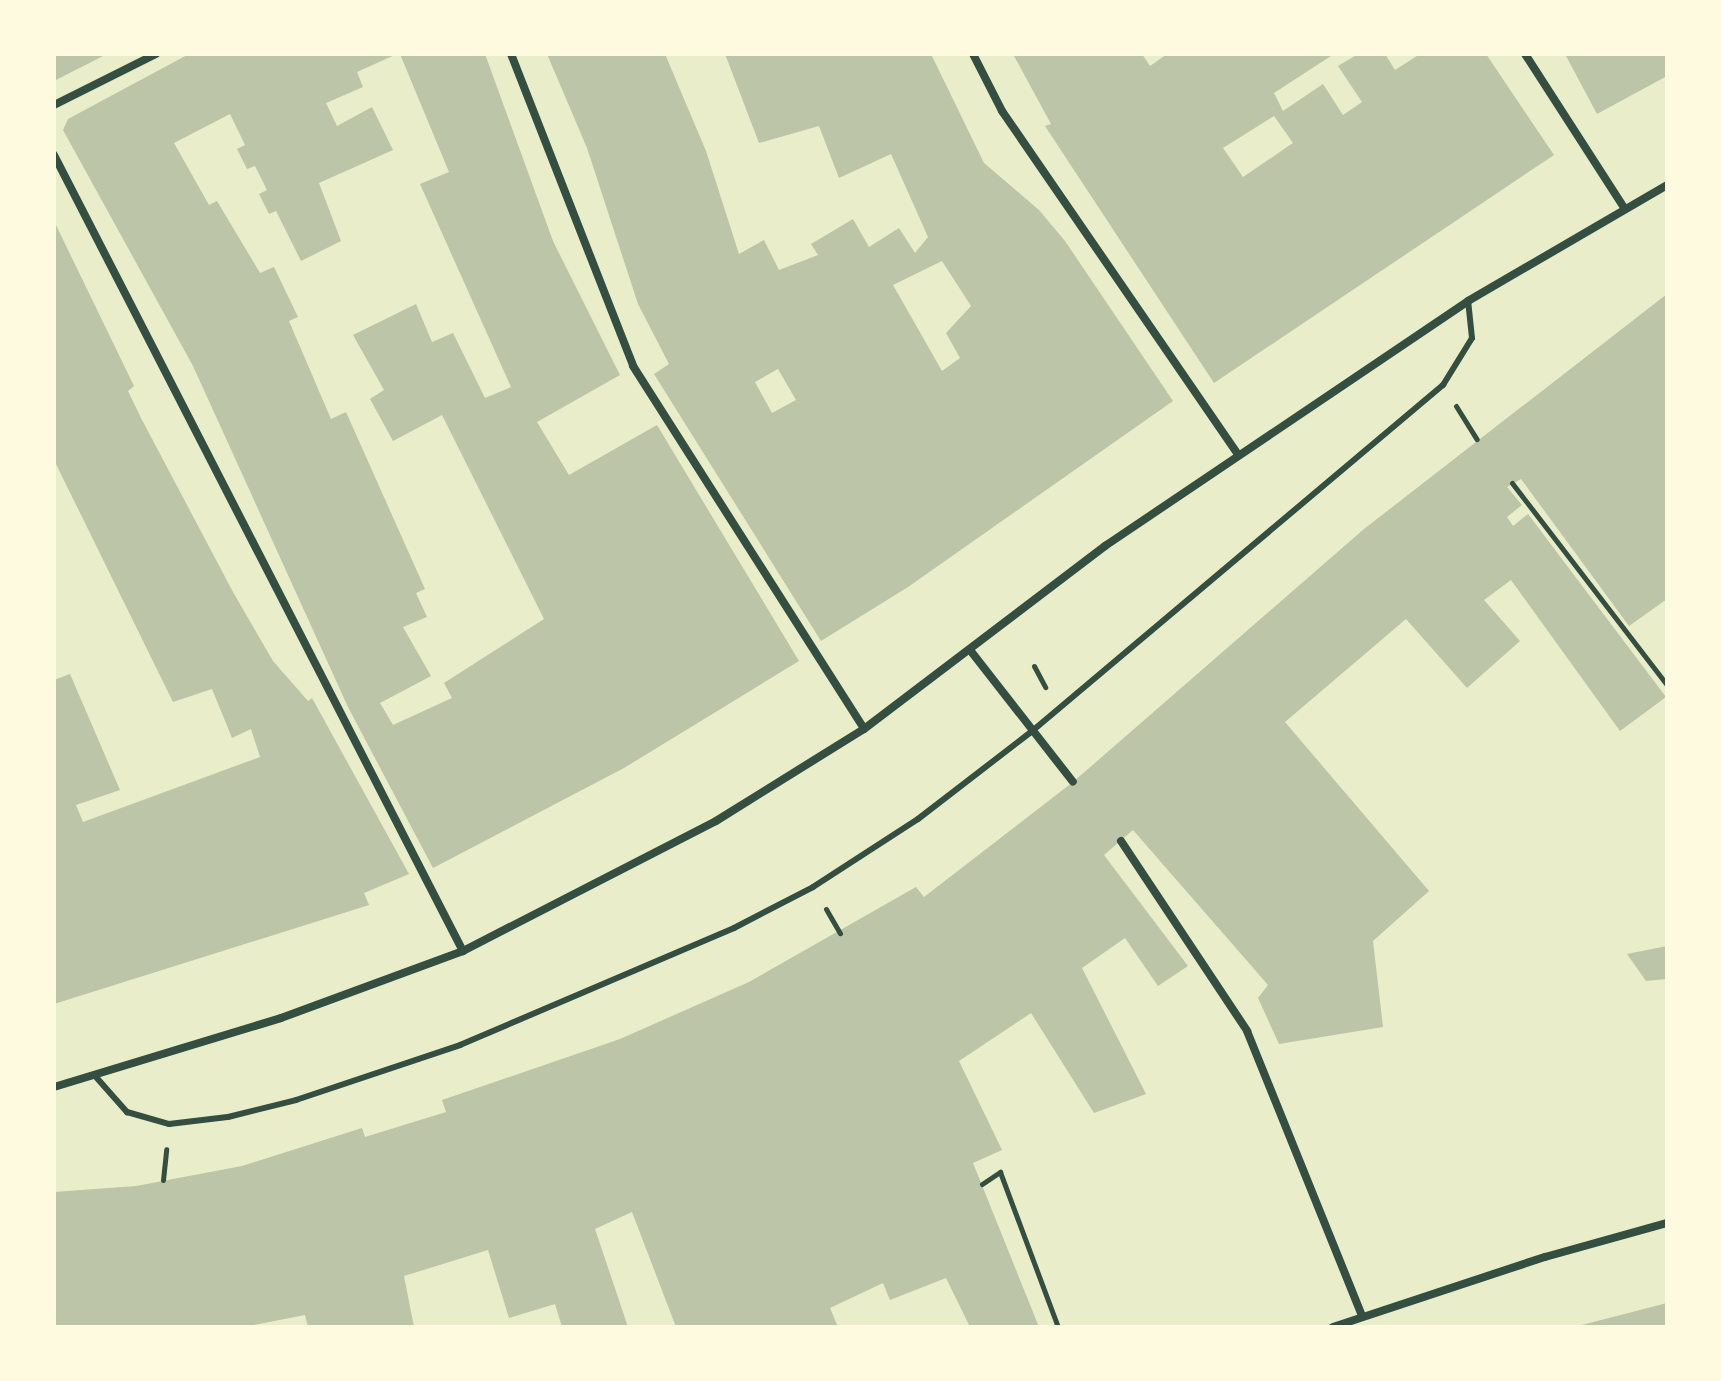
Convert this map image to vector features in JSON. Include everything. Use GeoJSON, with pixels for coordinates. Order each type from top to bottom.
{"type":"FeatureCollection","features":[{"type":"Feature","properties":{"kind":"street"},"geometry":{"type":"LineString","coordinates":[[54,105],[156,54]]}},
{"type":"Feature","properties":{"kind":"street"},"geometry":{"type":"LineString","coordinates":[[511,54],[633,366],[864,729]]}},
{"type":"Feature","properties":{"kind":"street"},"geometry":{"type":"LineString","coordinates":[[973,54],[1002,111],[1238,455]]}},
{"type":"Feature","properties":{"kind":"street"},"geometry":{"type":"LineString","coordinates":[[1525,54],[1625,209]]}},
{"type":"Feature","properties":{"kind":"street"},"geometry":{"type":"LineString","coordinates":[[54,155],[463,951]]}},
{"type":"Feature","properties":{"kind":"street"},"geometry":{"type":"LineString","coordinates":[[54,1087],[96,1077],[281,1018],[463,951],[716,821],[864,729],[1105,546],[1468,301],[1667,185]]}},
{"type":"Feature","properties":{"kind":"street"},"geometry":{"type":"LineString","coordinates":[[970,650],[1073,782]]}},
{"type":"Feature","properties":{"kind":"street"},"geometry":{"type":"LineString","coordinates":[[1121,841],[1247,1031],[1362,1316]]}},
{"type":"Feature","properties":{"kind":"street"},"geometry":{"type":"LineString","coordinates":[[1333,1327],[1667,1223]]}},
{"type":"Feature","properties":{"kind":"lane"},"geometry":{"type":"LineString","coordinates":[[96,1077],[127,1112],[169,1124],[228,1117],[296,1100],[460,1045],[651,965],[813,887],[918,819],[1031,732],[1443,385],[1472,338],[1468,301]]}},
{"type":"Feature","properties":{"kind":"path"},"geometry":{"type":"LineString","coordinates":[[1443,385],[1477,439]]}},
{"type":"Feature","properties":{"kind":"path"},"geometry":{"type":"LineString","coordinates":[[1512,483],[1667,685]]}},
{"type":"Feature","properties":{"kind":"path"},"geometry":{"type":"LineString","coordinates":[[982,1184],[1000,1172],[1058,1327]]}},
{"type":"Feature","properties":{"kind":"building"},"geometry":{"type":"Polygon","coordinates":[[[54,54],[107,54],[54,81],[54,54]]]}},
{"type":"Feature","properties":{"kind":"building"},"geometry":{"type":"Polygon","coordinates":[[[189,54],[397,54],[357,72],[363,87],[326,103],[337,126],[372,107],[393,150],[319,183],[341,241],[301,261],[276,211],[269,214],[259,194],[267,190],[255,166],[247,169],[237,149],[245,145],[230,114],[174,143],[209,205],[217,201],[260,273],[274,267],[298,317],[289,321],[331,419],[346,412],[425,589],[416,593],[427,617],[403,627],[431,676],[380,703],[393,725],[452,698],[444,683],[544,619],[442,415],[393,441],[370,399],[384,390],[353,335],[416,304],[432,342],[453,333],[485,398],[511,387],[420,184],[449,172],[400,54],[485,54],[553,241],[620,375],[537,422],[569,475],[657,425],[799,661],[624,768],[433,868],[348,707],[193,366],[63,130],[68,119],[189,54]]]}},
{"type":"Feature","properties":{"kind":"building"},"geometry":{"type":"Polygon","coordinates":[[[547,54],[665,54],[706,151],[739,254],[764,240],[779,270],[818,255],[811,244],[853,219],[869,247],[899,228],[915,253],[928,237],[891,154],[839,178],[819,126],[759,143],[725,54],[931,54],[984,163],[1039,210],[1065,241],[1173,401],[908,587],[821,641],[654,374],[669,364],[638,304],[587,148],[547,54]],[[942,261],[893,285],[942,371],[960,358],[946,333],[971,306],[942,261]],[[778,369],[755,382],[772,413],[796,400],[778,369]]]}},
{"type":"Feature","properties":{"kind":"building"},"geometry":{"type":"Polygon","coordinates":[[[1013,54],[1142,54],[1150,66],[1167,54],[1334,54],[1274,93],[1283,111],[1323,84],[1343,115],[1362,102],[1338,66],[1358,54],[1385,54],[1395,70],[1420,54],[1486,54],[1554,155],[1214,383],[1045,126],[1051,124],[1013,54]],[[1274,116],[1223,148],[1243,177],[1293,143],[1274,116]]]}},
{"type":"Feature","properties":{"kind":"building"},"geometry":{"type":"Polygon","coordinates":[[[1565,54],[1667,54],[1667,76],[1597,114],[1565,54]]]}},
{"type":"Feature","properties":{"kind":"building"},"geometry":{"type":"Polygon","coordinates":[[[54,221],[134,386],[128,391],[141,418],[233,592],[273,661],[308,701],[312,698],[409,874],[364,893],[369,905],[54,1004],[54,680],[70,674],[120,790],[76,805],[83,822],[260,757],[251,729],[232,738],[212,689],[173,702],[54,460],[54,221]]]}},
{"type":"Feature","properties":{"kind":"building"},"geometry":{"type":"Polygon","coordinates":[[[1667,294],[1667,599],[1629,626],[1521,479],[1507,487],[1522,505],[1507,517],[1513,526],[1528,514],[1666,697],[1620,731],[1511,580],[1484,600],[1520,641],[1467,688],[1406,619],[1285,722],[1429,891],[1373,941],[1383,1027],[1279,1044],[1258,998],[1268,985],[1133,830],[1104,855],[1188,966],[1158,986],[1125,938],[1082,968],[1146,1094],[1094,1113],[1031,1013],[959,1061],[1002,1150],[973,1163],[1039,1327],[970,1327],[946,1278],[890,1300],[883,1283],[830,1308],[838,1327],[676,1327],[632,1212],[595,1229],[628,1327],[562,1327],[555,1304],[509,1318],[488,1250],[404,1276],[414,1327],[308,1327],[305,1315],[244,1327],[54,1327],[54,1192],[136,1186],[242,1166],[362,1128],[365,1137],[446,1112],[442,1100],[620,1039],[749,982],[916,887],[924,897],[1073,782],[1364,529],[1667,294]]]}},
{"type":"Feature","properties":{"kind":"building"},"geometry":{"type":"Polygon","coordinates":[[[1667,946],[1667,979],[1646,981],[1627,954],[1667,946]]]}},
{"type":"Feature","properties":{"kind":"building"},"geometry":{"type":"Polygon","coordinates":[[[1667,1303],[1667,1327],[1578,1327],[1578,1326],[1667,1303]]]}}]}
